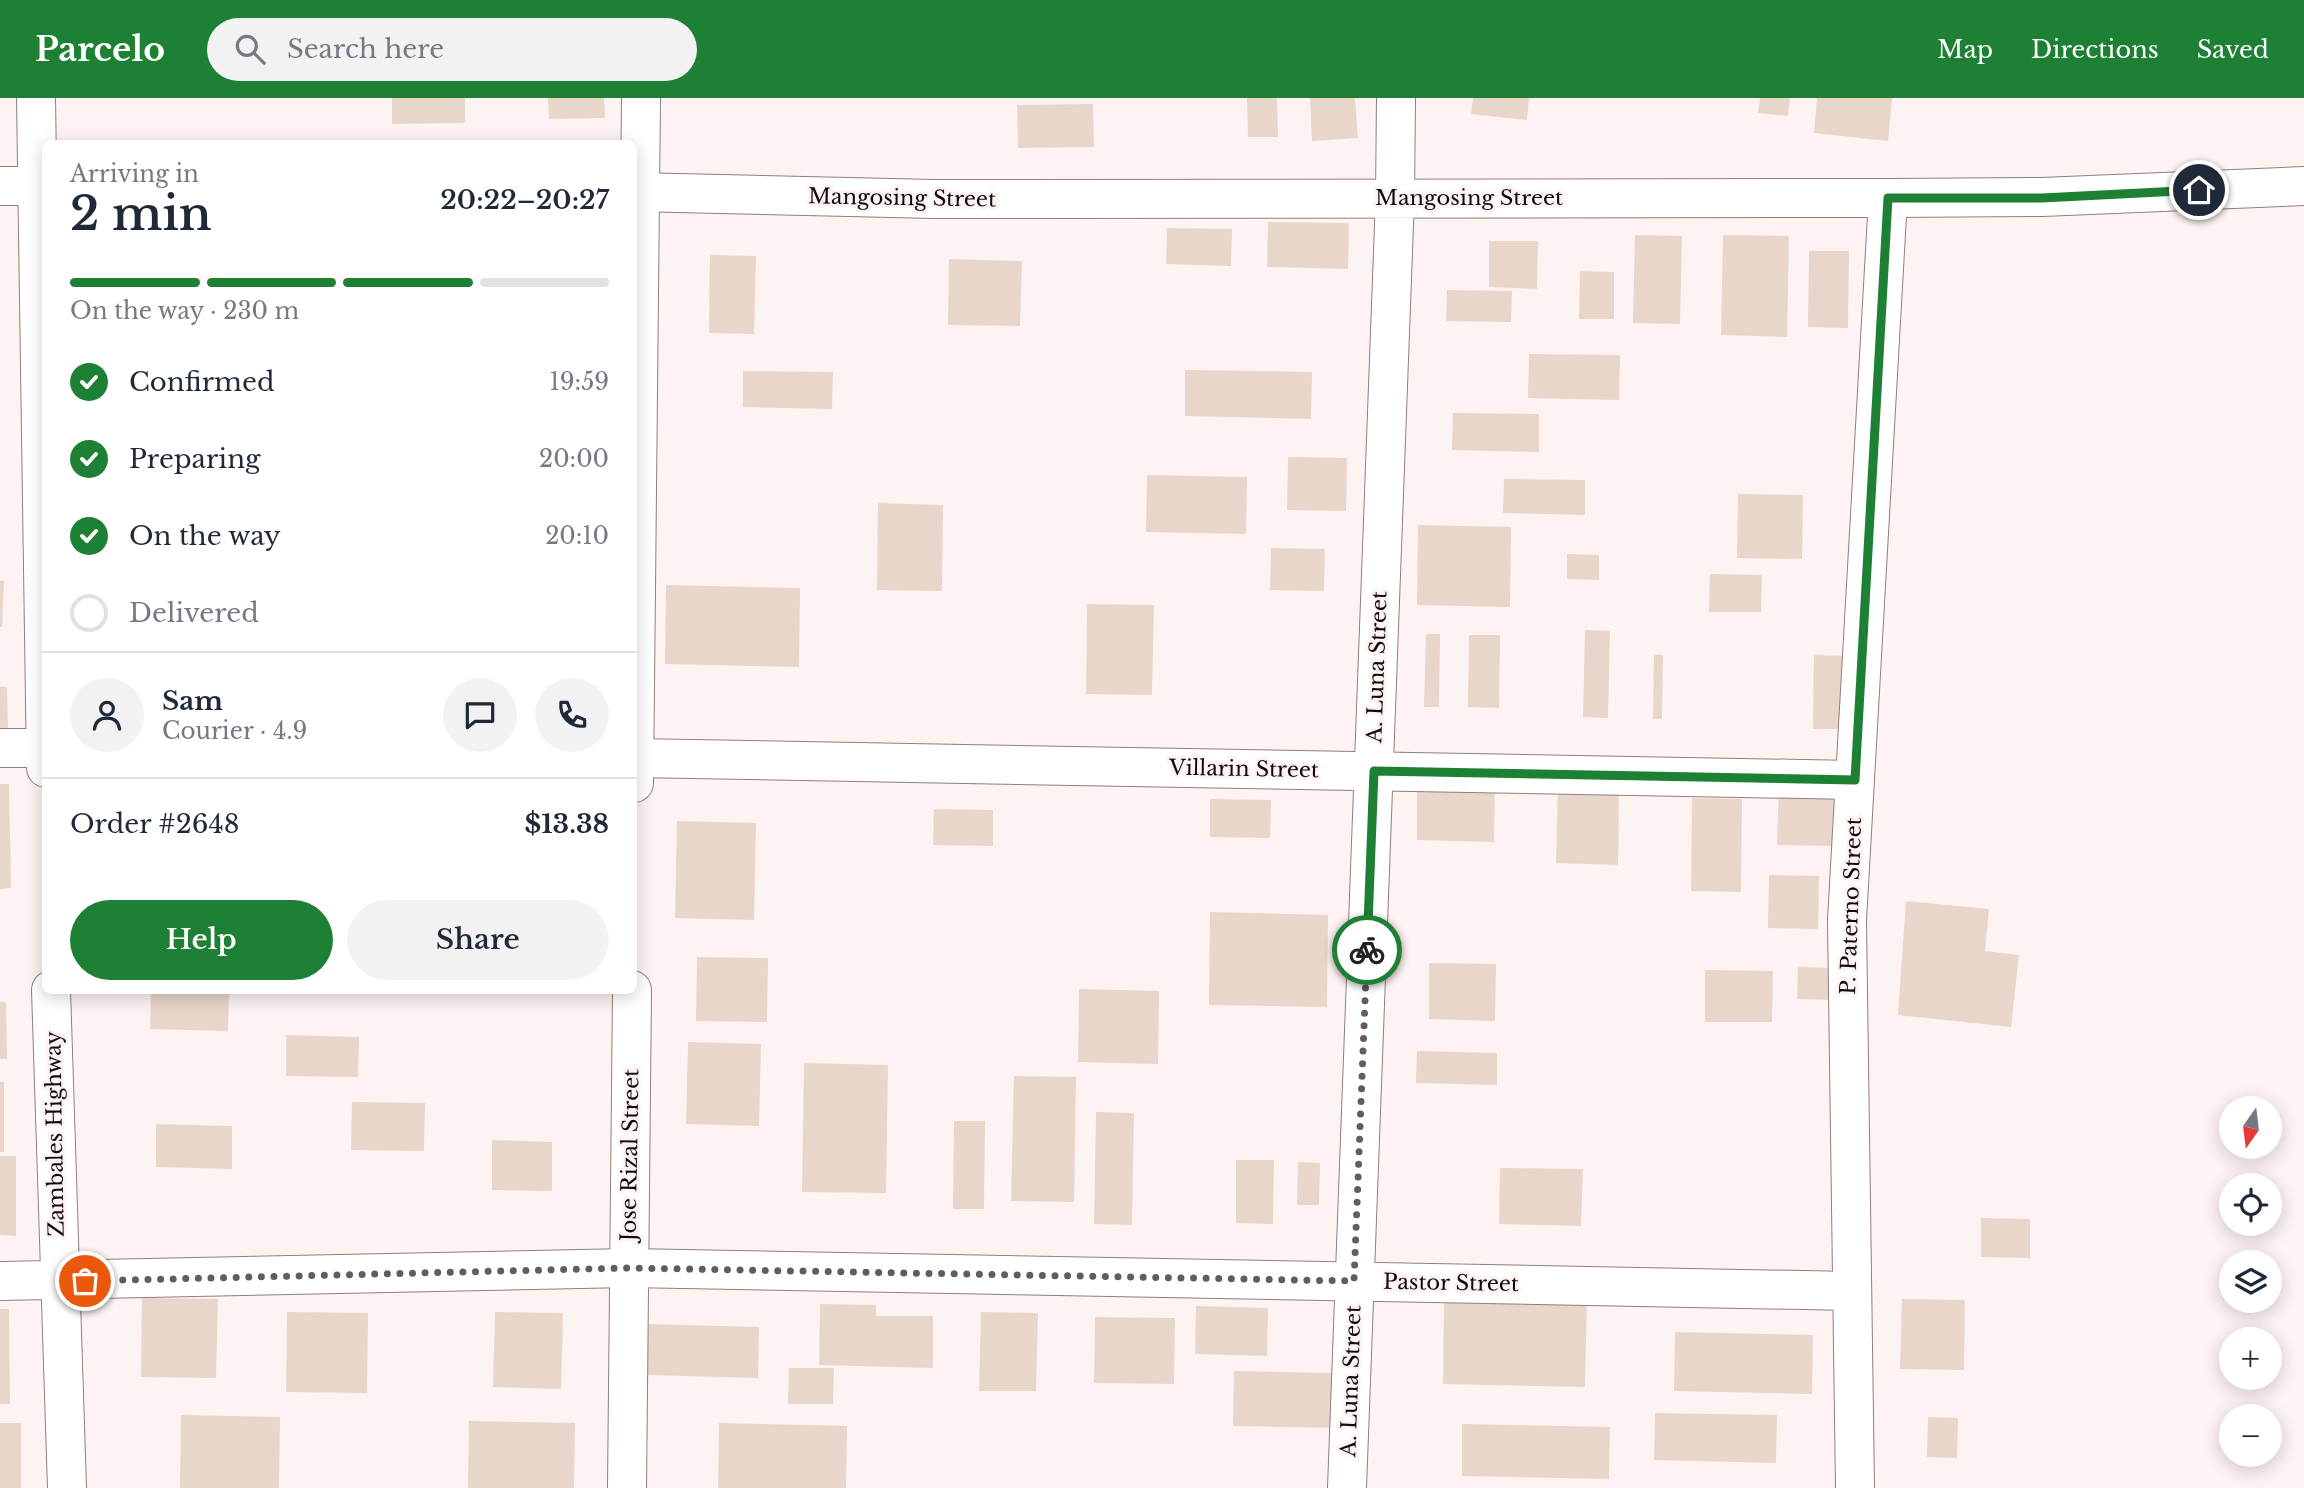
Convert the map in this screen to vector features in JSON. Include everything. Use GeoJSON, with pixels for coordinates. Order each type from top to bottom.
{"type":"FeatureCollection","features":[{"type":"Feature","properties":{"kind":"street"},"geometry":{"type":"LineString","coordinates":[[36,98],[27,186],[42,654]]}},
{"type":"Feature","properties":{"kind":"street"},"geometry":{"type":"LineString","coordinates":[[637,192],[641,98]]}},
{"type":"Feature","properties":{"kind":"street","name":"A. Luna Street"},"geometry":{"type":"LineString","coordinates":[[1346,1488],[1395,198],[1396,98]]}},
{"type":"Feature","properties":{"kind":"street","name":"Mangosing Street"},"geometry":{"type":"LineString","coordinates":[[637,192],[935,199],[2042,198],[2304,186]]}},
{"type":"Feature","properties":{"kind":"street","name":"P. Paterno Street"},"geometry":{"type":"LineString","coordinates":[[1854,1488],[1847,920],[1888,198]]}},
{"type":"Feature","properties":{"kind":"street"},"geometry":{"type":"LineString","coordinates":[[0,748],[42,748]]}},
{"type":"Feature","properties":{"kind":"street","name":"Villarin Street"},"geometry":{"type":"LineString","coordinates":[[637,758],[1855,780]]}},
{"type":"Feature","properties":{"kind":"street","name":"Zambales Highway"},"geometry":{"type":"LineString","coordinates":[[51,994],[58,1282],[67,1488]]}},
{"type":"Feature","properties":{"kind":"street","name":"Jose Rizal Street"},"geometry":{"type":"LineString","coordinates":[[627,1488],[632,994]]}},
{"type":"Feature","properties":{"kind":"street","name":"Pastor Street"},"geometry":{"type":"LineString","coordinates":[[0,1281],[58,1282],[629,1268],[1852,1291]]}},
{"type":"Feature","properties":{"kind":"building"},"geometry":{"type":"Polygon","coordinates":[[[392,98],[465,98],[465,123],[392,124],[392,98]]]}},
{"type":"Feature","properties":{"kind":"building"},"geometry":{"type":"Polygon","coordinates":[[[548,98],[604,98],[605,118],[549,119],[548,98]]]}},
{"type":"Feature","properties":{"kind":"building"},"geometry":{"type":"Polygon","coordinates":[[[1247,98],[1277,98],[1278,137],[1248,137],[1247,98]]]}},
{"type":"Feature","properties":{"kind":"building"},"geometry":{"type":"Polygon","coordinates":[[[1310,98],[1355,98],[1358,138],[1312,141],[1310,98]]]}},
{"type":"Feature","properties":{"kind":"building"},"geometry":{"type":"Polygon","coordinates":[[[1473,98],[1529,98],[1527,120],[1471,114],[1473,98]]]}},
{"type":"Feature","properties":{"kind":"building"},"geometry":{"type":"Polygon","coordinates":[[[1760,98],[1790,98],[1788,116],[1758,113],[1760,98]]]}},
{"type":"Feature","properties":{"kind":"building"},"geometry":{"type":"Polygon","coordinates":[[[1817,98],[1892,98],[1888,141],[1814,133],[1817,98]]]}},
{"type":"Feature","properties":{"kind":"building"},"geometry":{"type":"Polygon","coordinates":[[[1093,104],[1094,147],[1018,148],[1017,105],[1093,104]]]}},
{"type":"Feature","properties":{"kind":"building"},"geometry":{"type":"Polygon","coordinates":[[[1268,222],[1349,223],[1348,269],[1267,267],[1268,222]]]}},
{"type":"Feature","properties":{"kind":"building"},"geometry":{"type":"Polygon","coordinates":[[[1167,228],[1232,229],[1231,266],[1166,264],[1167,228]]]}},
{"type":"Feature","properties":{"kind":"building"},"geometry":{"type":"Polygon","coordinates":[[[1635,235],[1682,236],[1680,324],[1633,323],[1635,235]]]}},
{"type":"Feature","properties":{"kind":"building"},"geometry":{"type":"Polygon","coordinates":[[[1723,235],[1789,236],[1787,337],[1721,335],[1723,235]]]}},
{"type":"Feature","properties":{"kind":"building"},"geometry":{"type":"Polygon","coordinates":[[[1489,241],[1538,241],[1537,289],[1489,287],[1489,241]]]}},
{"type":"Feature","properties":{"kind":"building"},"geometry":{"type":"Polygon","coordinates":[[[1809,251],[1849,251],[1848,328],[1808,327],[1809,251]]]}},
{"type":"Feature","properties":{"kind":"building"},"geometry":{"type":"Polygon","coordinates":[[[710,255],[756,256],[754,334],[709,333],[710,255]]]}},
{"type":"Feature","properties":{"kind":"building"},"geometry":{"type":"Polygon","coordinates":[[[949,259],[1022,261],[1020,326],[948,325],[949,259]]]}},
{"type":"Feature","properties":{"kind":"building"},"geometry":{"type":"Polygon","coordinates":[[[1580,271],[1614,272],[1614,319],[1579,319],[1580,271]]]}},
{"type":"Feature","properties":{"kind":"building"},"geometry":{"type":"Polygon","coordinates":[[[1447,290],[1512,291],[1511,322],[1446,321],[1447,290]]]}},
{"type":"Feature","properties":{"kind":"building"},"geometry":{"type":"Polygon","coordinates":[[[1529,354],[1620,355],[1619,400],[1528,398],[1529,354]]]}},
{"type":"Feature","properties":{"kind":"building"},"geometry":{"type":"Polygon","coordinates":[[[1185,370],[1312,372],[1311,419],[1185,416],[1185,370]]]}},
{"type":"Feature","properties":{"kind":"building"},"geometry":{"type":"Polygon","coordinates":[[[743,371],[833,372],[832,409],[743,407],[743,371]]]}},
{"type":"Feature","properties":{"kind":"building"},"geometry":{"type":"Polygon","coordinates":[[[1453,413],[1539,414],[1539,452],[1452,450],[1453,413]]]}},
{"type":"Feature","properties":{"kind":"building"},"geometry":{"type":"Polygon","coordinates":[[[1288,457],[1347,458],[1346,511],[1287,510],[1288,457]]]}},
{"type":"Feature","properties":{"kind":"building"},"geometry":{"type":"Polygon","coordinates":[[[1147,475],[1247,477],[1246,534],[1146,532],[1147,475]]]}},
{"type":"Feature","properties":{"kind":"building"},"geometry":{"type":"Polygon","coordinates":[[[1504,479],[1585,480],[1585,515],[1503,513],[1504,479]]]}},
{"type":"Feature","properties":{"kind":"building"},"geometry":{"type":"Polygon","coordinates":[[[1738,494],[1803,495],[1802,559],[1737,558],[1738,494]]]}},
{"type":"Feature","properties":{"kind":"building"},"geometry":{"type":"Polygon","coordinates":[[[878,503],[943,505],[942,591],[877,590],[878,503]]]}},
{"type":"Feature","properties":{"kind":"building"},"geometry":{"type":"Polygon","coordinates":[[[1418,525],[1511,527],[1510,607],[1417,605],[1418,525]]]}},
{"type":"Feature","properties":{"kind":"building"},"geometry":{"type":"Polygon","coordinates":[[[1271,548],[1325,549],[1324,591],[1270,590],[1271,548]]]}},
{"type":"Feature","properties":{"kind":"building"},"geometry":{"type":"Polygon","coordinates":[[[1567,554],[1599,555],[1599,580],[1567,579],[1567,554]]]}},
{"type":"Feature","properties":{"kind":"building"},"geometry":{"type":"Polygon","coordinates":[[[1710,574],[1762,575],[1761,612],[1709,612],[1710,574]]]}},
{"type":"Feature","properties":{"kind":"building"},"geometry":{"type":"Polygon","coordinates":[[[0,581],[4,581],[2,627],[0,627],[0,581]]]}},
{"type":"Feature","properties":{"kind":"building"},"geometry":{"type":"Polygon","coordinates":[[[666,585],[800,588],[799,667],[665,664],[666,585]]]}},
{"type":"Feature","properties":{"kind":"building"},"geometry":{"type":"Polygon","coordinates":[[[1087,604],[1154,605],[1152,695],[1086,694],[1087,604]]]}},
{"type":"Feature","properties":{"kind":"building"},"geometry":{"type":"Polygon","coordinates":[[[1585,630],[1610,631],[1608,718],[1583,717],[1585,630]]]}},
{"type":"Feature","properties":{"kind":"building"},"geometry":{"type":"Polygon","coordinates":[[[1426,634],[1440,634],[1439,707],[1424,707],[1426,634]]]}},
{"type":"Feature","properties":{"kind":"building"},"geometry":{"type":"Polygon","coordinates":[[[1469,635],[1500,635],[1499,708],[1468,707],[1469,635]]]}},
{"type":"Feature","properties":{"kind":"building"},"geometry":{"type":"Polygon","coordinates":[[[1654,655],[1663,655],[1662,719],[1653,719],[1654,655]]]}},
{"type":"Feature","properties":{"kind":"building"},"geometry":{"type":"Polygon","coordinates":[[[1814,655],[1847,656],[1845,729],[1813,729],[1814,655]]]}},
{"type":"Feature","properties":{"kind":"building"},"geometry":{"type":"Polygon","coordinates":[[[0,687],[7,687],[8,731],[0,731],[0,687]]]}},
{"type":"Feature","properties":{"kind":"building"},"geometry":{"type":"Polygon","coordinates":[[[1417,777],[1495,779],[1494,842],[1417,840],[1417,777]]]}},
{"type":"Feature","properties":{"kind":"building"},"geometry":{"type":"Polygon","coordinates":[[[1779,782],[1837,783],[1836,846],[1777,845],[1779,782]]]}},
{"type":"Feature","properties":{"kind":"building"},"geometry":{"type":"Polygon","coordinates":[[[0,784],[9,784],[11,888],[0,889],[0,784]]]}},
{"type":"Feature","properties":{"kind":"building"},"geometry":{"type":"Polygon","coordinates":[[[1558,786],[1619,788],[1618,865],[1556,863],[1558,786]]]}},
{"type":"Feature","properties":{"kind":"building"},"geometry":{"type":"Polygon","coordinates":[[[1692,798],[1742,799],[1741,892],[1691,891],[1692,798]]]}},
{"type":"Feature","properties":{"kind":"building"},"geometry":{"type":"Polygon","coordinates":[[[1210,799],[1271,800],[1270,838],[1210,837],[1210,799]]]}},
{"type":"Feature","properties":{"kind":"building"},"geometry":{"type":"Polygon","coordinates":[[[934,809],[993,810],[993,846],[933,845],[934,809]]]}},
{"type":"Feature","properties":{"kind":"building"},"geometry":{"type":"Polygon","coordinates":[[[677,821],[756,823],[754,920],[675,918],[677,821]]]}},
{"type":"Feature","properties":{"kind":"building"},"geometry":{"type":"Polygon","coordinates":[[[1769,875],[1819,876],[1818,929],[1768,928],[1769,875]]]}},
{"type":"Feature","properties":{"kind":"building"},"geometry":{"type":"Polygon","coordinates":[[[1906,901],[1989,909],[1985,951],[2019,955],[2011,1027],[1898,1015],[1906,901]]]}},
{"type":"Feature","properties":{"kind":"building"},"geometry":{"type":"Polygon","coordinates":[[[1210,912],[1328,915],[1327,1007],[1209,1005],[1210,912]]]}},
{"type":"Feature","properties":{"kind":"building"},"geometry":{"type":"Polygon","coordinates":[[[697,957],[768,958],[767,1022],[696,1021],[697,957]]]}},
{"type":"Feature","properties":{"kind":"building"},"geometry":{"type":"Polygon","coordinates":[[[1429,963],[1496,964],[1495,1021],[1429,1019],[1429,963]]]}},
{"type":"Feature","properties":{"kind":"building"},"geometry":{"type":"Polygon","coordinates":[[[1798,967],[1834,968],[1834,1000],[1797,999],[1798,967]]]}},
{"type":"Feature","properties":{"kind":"building"},"geometry":{"type":"Polygon","coordinates":[[[1705,970],[1773,971],[1772,1022],[1705,1022],[1705,970]]]}},
{"type":"Feature","properties":{"kind":"building"},"geometry":{"type":"Polygon","coordinates":[[[1079,989],[1159,991],[1158,1064],[1078,1062],[1079,989]]]}},
{"type":"Feature","properties":{"kind":"building"},"geometry":{"type":"Polygon","coordinates":[[[151,994],[229,994],[228,1031],[150,1029],[151,994]]]}},
{"type":"Feature","properties":{"kind":"building"},"geometry":{"type":"Polygon","coordinates":[[[0,1002],[6,1002],[7,1059],[0,1059],[0,1002]]]}},
{"type":"Feature","properties":{"kind":"building"},"geometry":{"type":"Polygon","coordinates":[[[286,1035],[359,1037],[358,1077],[286,1076],[286,1035]]]}},
{"type":"Feature","properties":{"kind":"building"},"geometry":{"type":"Polygon","coordinates":[[[688,1042],[761,1044],[759,1126],[686,1124],[688,1042]]]}},
{"type":"Feature","properties":{"kind":"building"},"geometry":{"type":"Polygon","coordinates":[[[1417,1051],[1497,1053],[1497,1085],[1416,1083],[1417,1051]]]}},
{"type":"Feature","properties":{"kind":"building"},"geometry":{"type":"Polygon","coordinates":[[[804,1063],[888,1065],[886,1193],[802,1192],[804,1063]]]}},
{"type":"Feature","properties":{"kind":"building"},"geometry":{"type":"Polygon","coordinates":[[[1014,1076],[1076,1077],[1074,1202],[1011,1201],[1014,1076]]]}},
{"type":"Feature","properties":{"kind":"building"},"geometry":{"type":"Polygon","coordinates":[[[0,1082],[4,1082],[4,1152],[0,1152],[0,1082]]]}},
{"type":"Feature","properties":{"kind":"building"},"geometry":{"type":"Polygon","coordinates":[[[352,1102],[425,1103],[424,1151],[351,1150],[352,1102]]]}},
{"type":"Feature","properties":{"kind":"building"},"geometry":{"type":"Polygon","coordinates":[[[1096,1112],[1134,1113],[1132,1225],[1094,1224],[1096,1112]]]}},
{"type":"Feature","properties":{"kind":"building"},"geometry":{"type":"Polygon","coordinates":[[[954,1121],[985,1121],[984,1209],[953,1209],[954,1121]]]}},
{"type":"Feature","properties":{"kind":"building"},"geometry":{"type":"Polygon","coordinates":[[[156,1124],[232,1126],[232,1169],[156,1167],[156,1124]]]}},
{"type":"Feature","properties":{"kind":"building"},"geometry":{"type":"Polygon","coordinates":[[[492,1140],[552,1142],[552,1191],[492,1190],[492,1140]]]}},
{"type":"Feature","properties":{"kind":"building"},"geometry":{"type":"Polygon","coordinates":[[[0,1156],[16,1156],[16,1236],[0,1235],[0,1156]]]}},
{"type":"Feature","properties":{"kind":"building"},"geometry":{"type":"Polygon","coordinates":[[[1236,1160],[1274,1160],[1273,1224],[1236,1223],[1236,1160]]]}},
{"type":"Feature","properties":{"kind":"building"},"geometry":{"type":"Polygon","coordinates":[[[1298,1162],[1320,1163],[1319,1205],[1297,1205],[1298,1162]]]}},
{"type":"Feature","properties":{"kind":"building"},"geometry":{"type":"Polygon","coordinates":[[[1500,1168],[1583,1169],[1581,1226],[1499,1224],[1500,1168]]]}},
{"type":"Feature","properties":{"kind":"building"},"geometry":{"type":"Polygon","coordinates":[[[1981,1218],[2030,1219],[2030,1258],[1981,1257],[1981,1218]]]}},
{"type":"Feature","properties":{"kind":"building"},"geometry":{"type":"Polygon","coordinates":[[[1444,1296],[1587,1299],[1585,1387],[1443,1384],[1444,1296]]]}},
{"type":"Feature","properties":{"kind":"building"},"geometry":{"type":"Polygon","coordinates":[[[142,1298],[218,1299],[216,1378],[141,1377],[142,1298]]]}},
{"type":"Feature","properties":{"kind":"building"},"geometry":{"type":"Polygon","coordinates":[[[1902,1299],[1965,1300],[1964,1370],[1900,1369],[1902,1299]]]}},
{"type":"Feature","properties":{"kind":"building"},"geometry":{"type":"Polygon","coordinates":[[[820,1304],[876,1305],[876,1316],[933,1316],[933,1368],[819,1365],[820,1304]]]}},
{"type":"Feature","properties":{"kind":"building"},"geometry":{"type":"Polygon","coordinates":[[[1196,1306],[1268,1308],[1267,1356],[1195,1354],[1196,1306]]]}},
{"type":"Feature","properties":{"kind":"building"},"geometry":{"type":"Polygon","coordinates":[[[0,1309],[9,1309],[10,1404],[0,1404],[0,1309]]]}},
{"type":"Feature","properties":{"kind":"building"},"geometry":{"type":"Polygon","coordinates":[[[287,1312],[368,1313],[367,1393],[286,1392],[287,1312]]]}},
{"type":"Feature","properties":{"kind":"building"},"geometry":{"type":"Polygon","coordinates":[[[495,1312],[563,1313],[561,1389],[493,1387],[495,1312]]]}},
{"type":"Feature","properties":{"kind":"building"},"geometry":{"type":"Polygon","coordinates":[[[981,1312],[1038,1313],[1036,1391],[979,1391],[981,1312]]]}},
{"type":"Feature","properties":{"kind":"building"},"geometry":{"type":"Polygon","coordinates":[[[1095,1317],[1175,1318],[1174,1384],[1094,1383],[1095,1317]]]}},
{"type":"Feature","properties":{"kind":"building"},"geometry":{"type":"Polygon","coordinates":[[[648,1324],[759,1327],[758,1378],[647,1375],[648,1324]]]}},
{"type":"Feature","properties":{"kind":"building"},"geometry":{"type":"Polygon","coordinates":[[[1675,1332],[1813,1335],[1812,1394],[1674,1391],[1675,1332]]]}},
{"type":"Feature","properties":{"kind":"building"},"geometry":{"type":"Polygon","coordinates":[[[789,1368],[834,1368],[833,1404],[788,1404],[789,1368]]]}},
{"type":"Feature","properties":{"kind":"building"},"geometry":{"type":"Polygon","coordinates":[[[1234,1371],[1334,1373],[1334,1428],[1233,1426],[1234,1371]]]}},
{"type":"Feature","properties":{"kind":"building"},"geometry":{"type":"Polygon","coordinates":[[[1655,1413],[1777,1415],[1776,1463],[1654,1460],[1655,1413]]]}},
{"type":"Feature","properties":{"kind":"building"},"geometry":{"type":"Polygon","coordinates":[[[181,1415],[280,1417],[279,1488],[180,1488],[181,1415]]]}},
{"type":"Feature","properties":{"kind":"building"},"geometry":{"type":"Polygon","coordinates":[[[1928,1417],[1958,1418],[1957,1458],[1927,1457],[1928,1417]]]}},
{"type":"Feature","properties":{"kind":"building"},"geometry":{"type":"Polygon","coordinates":[[[469,1421],[575,1423],[574,1488],[468,1488],[469,1421]]]}},
{"type":"Feature","properties":{"kind":"building"},"geometry":{"type":"Polygon","coordinates":[[[0,1423],[21,1423],[21,1488],[0,1488],[0,1423]]]}},
{"type":"Feature","properties":{"kind":"building"},"geometry":{"type":"Polygon","coordinates":[[[719,1423],[847,1426],[846,1488],[718,1488],[719,1423]]]}},
{"type":"Feature","properties":{"kind":"building"},"geometry":{"type":"Polygon","coordinates":[[[1462,1424],[1610,1427],[1609,1479],[1462,1476],[1462,1424]]]}},
{"type":"Feature","properties":{"kind":"way so far"},"geometry":{"type":"LineString","coordinates":[[85,1281],[629,1268],[1354,1281],[1367,950]]}},
{"type":"Feature","properties":{"kind":"route"},"geometry":{"type":"LineString","coordinates":[[1367,950],[1374,771],[1855,780],[1888,198],[2042,198],[2199,190]]}}]}
